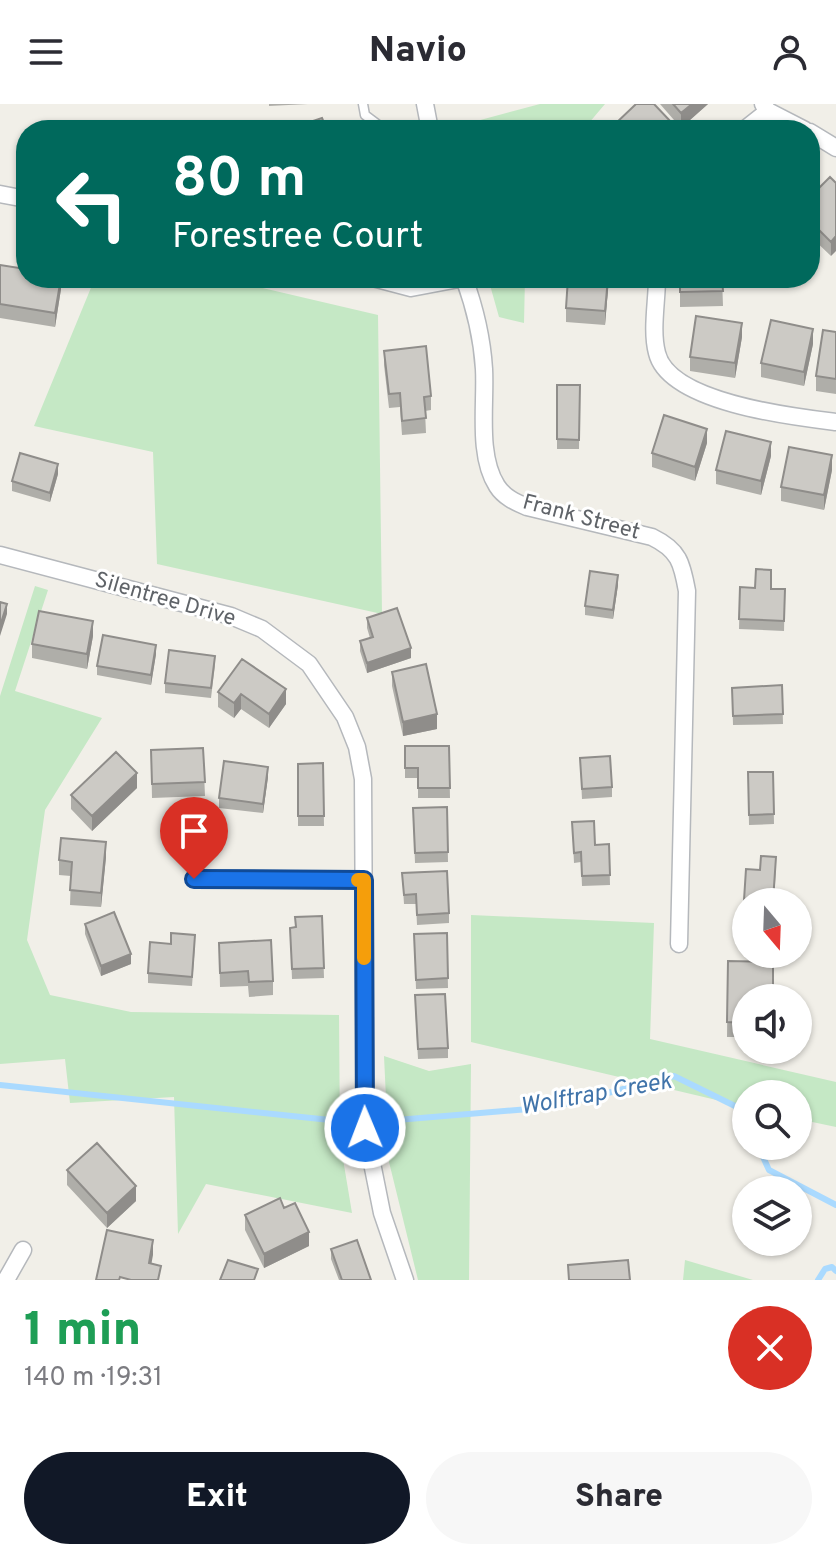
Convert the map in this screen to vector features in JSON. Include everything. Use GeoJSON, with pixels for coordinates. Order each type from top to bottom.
{"type":"FeatureCollection","features":[{"type":"Feature","properties":{"kind":"street"},"geometry":{"type":"LineString","coordinates":[[766,107],[789,120]]}},
{"type":"Feature","properties":{"kind":"street","name":"Frank Street"},"geometry":{"type":"LineString","coordinates":[[468,288],[476,310],[484,366],[487,449],[497,485],[514,501],[527,507],[652,537],[668,544],[682,561],[687,591],[679,944]]}},
{"type":"Feature","properties":{"kind":"street"},"geometry":{"type":"LineString","coordinates":[[657,288],[657,353],[663,366],[678,381],[751,408],[836,422]]}},
{"type":"Feature","properties":{"kind":"street","name":"Silentree Drive"},"geometry":{"type":"LineString","coordinates":[[0,555],[231,616],[262,629],[309,664],[345,717],[357,747],[363,779],[365,1128],[371,1171],[405,1280]]}},
{"type":"Feature","properties":{"kind":"street"},"geometry":{"type":"LineString","coordinates":[[194,879],[364,880]]}},
{"type":"Feature","properties":{"kind":"street"},"geometry":{"type":"LineString","coordinates":[[6,1280],[23,1250]]}},
{"type":"Feature","properties":{"kind":"green space"},"geometry":{"type":"Polygon","coordinates":[[[540,104],[605,104],[591,120],[480,120],[540,104]]]}},
{"type":"Feature","properties":{"kind":"green space"},"geometry":{"type":"Polygon","coordinates":[[[91,288],[263,288],[378,315],[382,614],[157,564],[153,452],[34,426],[91,288]]]}},
{"type":"Feature","properties":{"kind":"green space"},"geometry":{"type":"Polygon","coordinates":[[[491,288],[525,288],[524,323],[499,317],[491,288]]]}},
{"type":"Feature","properties":{"kind":"green space"},"geometry":{"type":"Polygon","coordinates":[[[35,586],[48,590],[15,691],[102,718],[45,810],[27,940],[50,995],[131,1012],[339,1015],[340,1141],[352,1213],[206,1184],[178,1234],[174,1097],[70,1103],[65,1059],[0,1064],[0,696],[35,586]]]}},
{"type":"Feature","properties":{"kind":"green space"},"geometry":{"type":"Polygon","coordinates":[[[471,915],[654,923],[650,1039],[732,1058],[732,1064],[758,1064],[836,1082],[836,1127],[812,1122],[812,1080],[732,1080],[732,1104],[471,1042],[471,915]]]}},
{"type":"Feature","properties":{"kind":"green space"},"geometry":{"type":"Polygon","coordinates":[[[384,1056],[429,1071],[471,1064],[469,1280],[418,1280],[389,1162],[384,1056]]]}},
{"type":"Feature","properties":{"kind":"green space"},"geometry":{"type":"Polygon","coordinates":[[[685,1260],[753,1280],[683,1280],[685,1260]]]}},
{"type":"Feature","properties":{"kind":"building"},"geometry":{"type":"Polygon","coordinates":[[[636,104],[654,104],[669,120],[619,120],[636,104]]]}},
{"type":"Feature","properties":{"kind":"building"},"geometry":{"type":"Polygon","coordinates":[[[673,104],[692,104],[681,113],[673,104]]]}},
{"type":"Feature","properties":{"kind":"building"},"geometry":{"type":"Polygon","coordinates":[[[830,177],[836,183],[836,236],[831,242],[820,231],[820,187],[830,177]]]}},
{"type":"Feature","properties":{"kind":"building"},"geometry":{"type":"Polygon","coordinates":[[[0,265],[16,267],[16,288],[59,288],[55,313],[0,304],[0,265]]]}},
{"type":"Feature","properties":{"kind":"building"},"geometry":{"type":"Polygon","coordinates":[[[567,288],[607,288],[605,311],[566,308],[567,288]]]}},
{"type":"Feature","properties":{"kind":"building"},"geometry":{"type":"Polygon","coordinates":[[[680,288],[723,288],[723,291],[680,292],[680,288]]]}},
{"type":"Feature","properties":{"kind":"building"},"geometry":{"type":"Polygon","coordinates":[[[696,316],[742,323],[735,363],[690,357],[696,316]]]}},
{"type":"Feature","properties":{"kind":"building"},"geometry":{"type":"Polygon","coordinates":[[[771,320],[813,329],[804,372],[761,363],[771,320]]]}},
{"type":"Feature","properties":{"kind":"building"},"geometry":{"type":"Polygon","coordinates":[[[823,330],[836,332],[836,379],[816,376],[823,330]]]}},
{"type":"Feature","properties":{"kind":"building"},"geometry":{"type":"Polygon","coordinates":[[[426,346],[431,396],[424,397],[426,418],[402,421],[400,393],[389,394],[384,351],[426,346]]]}},
{"type":"Feature","properties":{"kind":"building"},"geometry":{"type":"Polygon","coordinates":[[[557,385],[580,385],[579,440],[557,439],[557,385]]]}},
{"type":"Feature","properties":{"kind":"building"},"geometry":{"type":"Polygon","coordinates":[[[664,415],[707,429],[695,467],[652,453],[664,415]]]}},
{"type":"Feature","properties":{"kind":"building"},"geometry":{"type":"Polygon","coordinates":[[[726,431],[771,442],[761,481],[716,470],[726,431]]]}},
{"type":"Feature","properties":{"kind":"building"},"geometry":{"type":"Polygon","coordinates":[[[789,447],[832,455],[824,495],[781,487],[789,447]]]}},
{"type":"Feature","properties":{"kind":"building"},"geometry":{"type":"Polygon","coordinates":[[[20,453],[58,464],[50,493],[12,481],[20,453]]]}},
{"type":"Feature","properties":{"kind":"building"},"geometry":{"type":"Polygon","coordinates":[[[756,569],[771,570],[771,589],[785,589],[784,621],[739,619],[740,587],[755,588],[756,569]]]}},
{"type":"Feature","properties":{"kind":"building"},"geometry":{"type":"Polygon","coordinates":[[[590,571],[618,575],[613,610],[585,606],[590,571]]]}},
{"type":"Feature","properties":{"kind":"building"},"geometry":{"type":"Polygon","coordinates":[[[0,602],[7,604],[0,626],[0,602]]]}},
{"type":"Feature","properties":{"kind":"building"},"geometry":{"type":"Polygon","coordinates":[[[397,608],[411,648],[367,663],[360,641],[373,637],[367,618],[397,608]]]}},
{"type":"Feature","properties":{"kind":"building"},"geometry":{"type":"Polygon","coordinates":[[[39,611],[93,621],[87,654],[32,644],[39,611]]]}},
{"type":"Feature","properties":{"kind":"building"},"geometry":{"type":"Polygon","coordinates":[[[103,635],[156,645],[151,675],[97,666],[103,635]]]}},
{"type":"Feature","properties":{"kind":"building"},"geometry":{"type":"Polygon","coordinates":[[[169,650],[215,656],[211,688],[165,683],[169,650]]]}},
{"type":"Feature","properties":{"kind":"building"},"geometry":{"type":"Polygon","coordinates":[[[242,659],[286,689],[269,714],[241,694],[234,703],[218,692],[242,659]]]}},
{"type":"Feature","properties":{"kind":"building"},"geometry":{"type":"Polygon","coordinates":[[[426,664],[437,714],[403,722],[392,672],[426,664]]]}},
{"type":"Feature","properties":{"kind":"building"},"geometry":{"type":"Polygon","coordinates":[[[782,685],[783,714],[733,716],[732,688],[782,685]]]}},
{"type":"Feature","properties":{"kind":"building"},"geometry":{"type":"Polygon","coordinates":[[[405,746],[449,746],[450,788],[418,788],[418,768],[405,768],[405,746]]]}},
{"type":"Feature","properties":{"kind":"building"},"geometry":{"type":"Polygon","coordinates":[[[203,748],[205,782],[152,784],[151,750],[203,748]]]}},
{"type":"Feature","properties":{"kind":"building"},"geometry":{"type":"Polygon","coordinates":[[[116,752],[137,773],[92,816],[71,795],[116,752]]]}},
{"type":"Feature","properties":{"kind":"building"},"geometry":{"type":"Polygon","coordinates":[[[610,756],[612,787],[582,789],[580,758],[610,756]]]}},
{"type":"Feature","properties":{"kind":"building"},"geometry":{"type":"Polygon","coordinates":[[[224,761],[268,767],[263,804],[219,798],[224,761]]]}},
{"type":"Feature","properties":{"kind":"building"},"geometry":{"type":"Polygon","coordinates":[[[323,763],[324,816],[298,816],[298,764],[323,763]]]}},
{"type":"Feature","properties":{"kind":"building"},"geometry":{"type":"Polygon","coordinates":[[[748,772],[773,772],[774,814],[749,815],[748,772]]]}},
{"type":"Feature","properties":{"kind":"building"},"geometry":{"type":"Polygon","coordinates":[[[447,807],[448,852],[415,853],[413,808],[447,807]]]}},
{"type":"Feature","properties":{"kind":"building"},"geometry":{"type":"Polygon","coordinates":[[[594,821],[595,845],[609,844],[610,875],[582,876],[581,852],[574,853],[572,822],[594,821]]]}},
{"type":"Feature","properties":{"kind":"building"},"geometry":{"type":"Polygon","coordinates":[[[61,838],[106,842],[101,893],[70,890],[72,862],[59,860],[61,838]]]}},
{"type":"Feature","properties":{"kind":"building"},"geometry":{"type":"Polygon","coordinates":[[[761,856],[776,857],[774,888],[745,888],[746,869],[760,870],[761,856]]]}},
{"type":"Feature","properties":{"kind":"building"},"geometry":{"type":"Polygon","coordinates":[[[447,871],[449,913],[417,915],[416,894],[404,895],[402,873],[447,871]]]}},
{"type":"Feature","properties":{"kind":"building"},"geometry":{"type":"Polygon","coordinates":[[[114,912],[131,954],[101,966],[85,924],[114,912]]]}},
{"type":"Feature","properties":{"kind":"building"},"geometry":{"type":"Polygon","coordinates":[[[322,916],[324,968],[292,969],[290,928],[296,927],[295,917],[322,916]]]}},
{"type":"Feature","properties":{"kind":"building"},"geometry":{"type":"Polygon","coordinates":[[[171,933],[195,935],[192,977],[148,973],[150,942],[171,944],[171,933]]]}},
{"type":"Feature","properties":{"kind":"building"},"geometry":{"type":"Polygon","coordinates":[[[447,933],[448,978],[416,980],[414,934],[447,933]]]}},
{"type":"Feature","properties":{"kind":"building"},"geometry":{"type":"Polygon","coordinates":[[[271,940],[273,981],[249,982],[248,971],[220,973],[219,943],[271,940]]]}},
{"type":"Feature","properties":{"kind":"building"},"geometry":{"type":"Polygon","coordinates":[[[728,961],[732,961],[732,968],[773,968],[773,984],[732,984],[732,1022],[727,1022],[728,961]]]}},
{"type":"Feature","properties":{"kind":"building"},"geometry":{"type":"Polygon","coordinates":[[[445,994],[448,1048],[418,1049],[415,995],[445,994]]]}},
{"type":"Feature","properties":{"kind":"building"},"geometry":{"type":"Polygon","coordinates":[[[97,1143],[136,1186],[107,1213],[67,1170],[97,1143]]]}},
{"type":"Feature","properties":{"kind":"building"},"geometry":{"type":"Polygon","coordinates":[[[280,1198],[284,1208],[295,1203],[309,1232],[264,1254],[245,1215],[280,1198]]]}},
{"type":"Feature","properties":{"kind":"building"},"geometry":{"type":"Polygon","coordinates":[[[107,1230],[153,1240],[149,1263],[161,1266],[158,1280],[120,1277],[119,1280],[96,1280],[107,1230]]]}},
{"type":"Feature","properties":{"kind":"building"},"geometry":{"type":"Polygon","coordinates":[[[357,1240],[371,1280],[342,1280],[331,1249],[357,1240]]]}},
{"type":"Feature","properties":{"kind":"building"},"geometry":{"type":"Polygon","coordinates":[[[228,1260],[258,1269],[254,1280],[220,1280],[228,1260]]]}},
{"type":"Feature","properties":{"kind":"building"},"geometry":{"type":"Polygon","coordinates":[[[628,1260],[630,1280],[569,1280],[568,1265],[628,1260]]]}},
{"type":"Feature","properties":{"kind":"waterway","name":"Wolftrap Creek"},"geometry":{"type":"LineString","coordinates":[[385,1121],[553,1107],[674,1076],[732,1105]]}},
{"type":"Feature","properties":{"kind":"waterway","name":"Wolftrap Creek"},"geometry":{"type":"LineString","coordinates":[[0,1085],[330,1120]]}},
{"type":"Feature","properties":{"kind":"waterway","name":"Wolftrap Creek"},"geometry":{"type":"LineString","coordinates":[[764,1160],[769,1170],[836,1205]]}},
{"type":"Feature","properties":{"kind":"waterway"},"geometry":{"type":"LineString","coordinates":[[818,1280],[825,1269],[832,1267],[836,1271]]}},
{"type":"Feature","properties":{"kind":"slow traffic"},"geometry":{"type":"LineString","coordinates":[[358,880],[364,880],[364,958]]}},
{"type":"Feature","properties":{"kind":"route"},"geometry":{"type":"LineString","coordinates":[[194,879],[364,880],[365,1128]]}}]}
